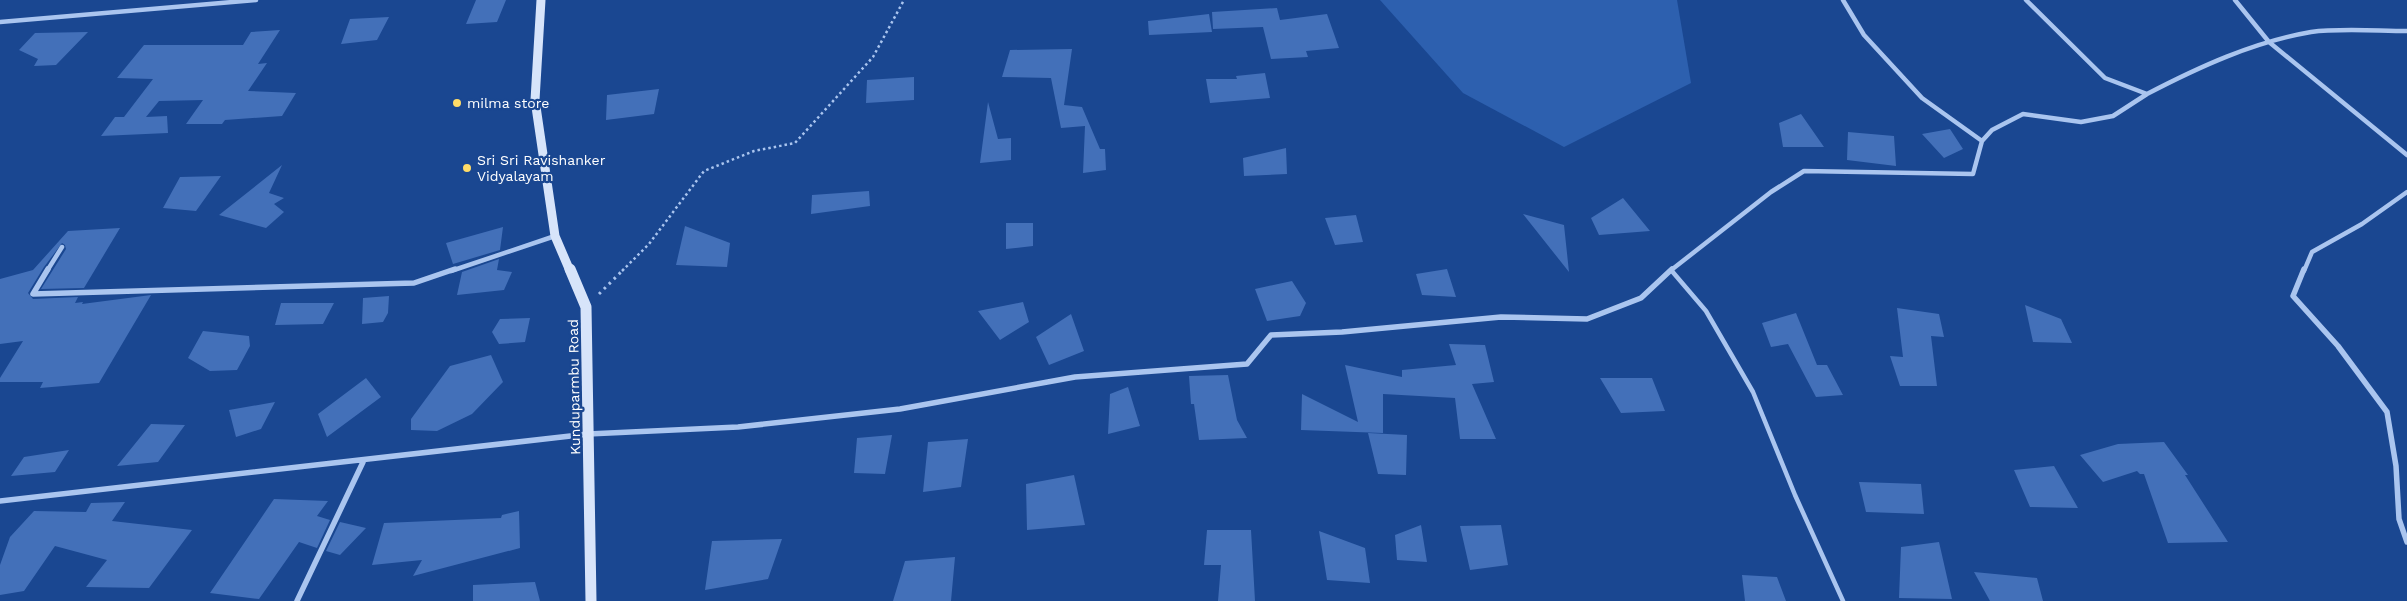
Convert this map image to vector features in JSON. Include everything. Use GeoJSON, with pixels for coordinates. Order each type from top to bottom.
{"type":"FeatureCollection","features":[{"type":"Feature","properties":{"kind":"main road","name":"Kunduparmbu Road"},"geometry":{"type":"LineString","coordinates":[[541,0],[535,100],[555,236],[586,307],[591,601]]}},
{"type":"Feature","properties":{"kind":"street"},"geometry":{"type":"LineString","coordinates":[[0,22],[256,0]]}},
{"type":"Feature","properties":{"kind":"street"},"geometry":{"type":"LineString","coordinates":[[1843,0],[1864,35],[1922,98],[1982,141]]}},
{"type":"Feature","properties":{"kind":"street"},"geometry":{"type":"LineString","coordinates":[[2026,0],[2105,78],[2147,94]]}},
{"type":"Feature","properties":{"kind":"street"},"geometry":{"type":"LineString","coordinates":[[2235,0],[2269,42],[2407,155]]}},
{"type":"Feature","properties":{"kind":"street"},"geometry":{"type":"LineString","coordinates":[[0,502],[588,434],[757,425],[900,409],[1075,377],[1247,364],[1271,335],[1342,332],[1501,318],[1587,319],[1641,298],[1671,270],[1771,192],[1804,171],[1973,174],[1982,141],[1992,130],[2023,114],[2081,122],[2113,116],[2147,94],[2195,69],[2269,42],[2314,32],[2407,32]]}},
{"type":"Feature","properties":{"kind":"street"},"geometry":{"type":"LineString","coordinates":[[2407,192],[2362,224],[2312,252],[2293,296],[2338,346],[2387,412],[2396,466],[2399,519],[2407,542]]}},
{"type":"Feature","properties":{"kind":"street"},"geometry":{"type":"LineString","coordinates":[[62,247],[33,294],[414,283],[555,236]]}},
{"type":"Feature","properties":{"kind":"street"},"geometry":{"type":"LineString","coordinates":[[297,601],[364,460]]}},
{"type":"Feature","properties":{"kind":"lane"},"geometry":{"type":"LineString","coordinates":[[1671,270],[1706,311],[1753,392],[1795,495],[1843,601]]}},
{"type":"Feature","properties":{"kind":"path"},"geometry":{"type":"LineString","coordinates":[[586,307],[649,244],[704,171],[754,151],[795,143],[873,57],[904,0]]}},
{"type":"Feature","properties":{"kind":"shaded area"},"geometry":{"type":"Polygon","coordinates":[[[1380,0],[1677,0],[1691,83],[1564,147],[1463,93],[1380,0]]]}},
{"type":"Feature","properties":{"kind":"building"},"geometry":{"type":"Polygon","coordinates":[[[476,0],[506,0],[497,22],[466,24],[476,0]]]}},
{"type":"Feature","properties":{"kind":"building"},"geometry":{"type":"Polygon","coordinates":[[[1277,8],[1280,20],[1327,14],[1339,48],[1306,51],[1308,57],[1271,59],[1263,27],[1213,29],[1212,12],[1277,8]]]}},
{"type":"Feature","properties":{"kind":"building"},"geometry":{"type":"Polygon","coordinates":[[[1209,14],[1212,32],[1149,35],[1148,21],[1209,14]]]}},
{"type":"Feature","properties":{"kind":"building"},"geometry":{"type":"Polygon","coordinates":[[[389,17],[377,40],[341,44],[350,19],[389,17]]]}},
{"type":"Feature","properties":{"kind":"building"},"geometry":{"type":"Polygon","coordinates":[[[280,30],[258,64],[267,63],[248,91],[296,93],[282,116],[225,120],[222,124],[186,124],[203,100],[159,101],[146,117],[167,116],[168,133],[101,136],[115,117],[124,117],[153,79],[117,78],[144,45],[243,45],[251,32],[280,30]]]}},
{"type":"Feature","properties":{"kind":"building"},"geometry":{"type":"Polygon","coordinates":[[[88,32],[56,65],[34,66],[38,59],[19,50],[35,33],[88,32]]]}},
{"type":"Feature","properties":{"kind":"building"},"geometry":{"type":"Polygon","coordinates":[[[1072,49],[1064,105],[1082,107],[1100,149],[1105,149],[1106,170],[1083,173],[1085,126],[1061,128],[1051,78],[1002,77],[1010,50],[1072,49]]]}},
{"type":"Feature","properties":{"kind":"building"},"geometry":{"type":"Polygon","coordinates":[[[1265,73],[1270,98],[1210,103],[1206,79],[1237,79],[1236,76],[1265,73]]]}},
{"type":"Feature","properties":{"kind":"building"},"geometry":{"type":"Polygon","coordinates":[[[914,77],[914,100],[866,103],[867,80],[914,77]]]}},
{"type":"Feature","properties":{"kind":"building"},"geometry":{"type":"Polygon","coordinates":[[[659,89],[654,114],[606,120],[607,95],[659,89]]]}},
{"type":"Feature","properties":{"kind":"building"},"geometry":{"type":"Polygon","coordinates":[[[988,102],[998,139],[1011,138],[1011,160],[980,163],[988,102]]]}},
{"type":"Feature","properties":{"kind":"building"},"geometry":{"type":"Polygon","coordinates":[[[1801,114],[1824,147],[1783,147],[1779,123],[1801,114]]]}},
{"type":"Feature","properties":{"kind":"building"},"geometry":{"type":"Polygon","coordinates":[[[1950,129],[1963,149],[1944,158],[1922,134],[1950,129]]]}},
{"type":"Feature","properties":{"kind":"building"},"geometry":{"type":"Polygon","coordinates":[[[1848,132],[1894,136],[1896,166],[1847,160],[1848,132]]]}},
{"type":"Feature","properties":{"kind":"building"},"geometry":{"type":"Polygon","coordinates":[[[1286,148],[1287,174],[1244,176],[1243,158],[1286,148]]]}},
{"type":"Feature","properties":{"kind":"building"},"geometry":{"type":"Polygon","coordinates":[[[282,165],[269,193],[284,198],[274,204],[284,212],[266,228],[219,215],[282,165]]]}},
{"type":"Feature","properties":{"kind":"building"},"geometry":{"type":"Polygon","coordinates":[[[221,176],[196,211],[163,208],[180,177],[221,176]]]}},
{"type":"Feature","properties":{"kind":"building"},"geometry":{"type":"Polygon","coordinates":[[[869,191],[870,206],[811,214],[812,195],[869,191]]]}},
{"type":"Feature","properties":{"kind":"building"},"geometry":{"type":"Polygon","coordinates":[[[1623,198],[1650,231],[1599,235],[1591,218],[1623,198]]]}},
{"type":"Feature","properties":{"kind":"building"},"geometry":{"type":"Polygon","coordinates":[[[1523,214],[1564,225],[1569,272],[1523,214]]]}},
{"type":"Feature","properties":{"kind":"building"},"geometry":{"type":"Polygon","coordinates":[[[1356,215],[1363,242],[1335,245],[1325,218],[1356,215]]]}},
{"type":"Feature","properties":{"kind":"building"},"geometry":{"type":"Polygon","coordinates":[[[1006,223],[1033,223],[1033,246],[1006,249],[1006,223]]]}},
{"type":"Feature","properties":{"kind":"building"},"geometry":{"type":"Polygon","coordinates":[[[685,226],[730,243],[727,267],[676,265],[685,226]]]}},
{"type":"Feature","properties":{"kind":"building"},"geometry":{"type":"Polygon","coordinates":[[[503,227],[500,250],[453,264],[446,243],[503,227]]]}},
{"type":"Feature","properties":{"kind":"building"},"geometry":{"type":"Polygon","coordinates":[[[120,228],[84,288],[41,289],[66,249],[62,243],[28,293],[33,299],[78,297],[75,303],[83,302],[82,304],[151,295],[99,383],[40,388],[43,382],[0,382],[0,378],[23,341],[0,344],[0,279],[33,270],[68,231],[120,228]]]}},
{"type":"Feature","properties":{"kind":"building"},"geometry":{"type":"Polygon","coordinates":[[[499,259],[497,270],[512,272],[504,290],[457,295],[462,272],[499,259]]]}},
{"type":"Feature","properties":{"kind":"building"},"geometry":{"type":"Polygon","coordinates":[[[1447,269],[1456,297],[1422,295],[1416,274],[1447,269]]]}},
{"type":"Feature","properties":{"kind":"building"},"geometry":{"type":"Polygon","coordinates":[[[1292,281],[1306,303],[1300,316],[1267,321],[1255,289],[1292,281]]]}},
{"type":"Feature","properties":{"kind":"building"},"geometry":{"type":"Polygon","coordinates":[[[389,296],[388,313],[383,322],[362,324],[363,298],[389,296]]]}},
{"type":"Feature","properties":{"kind":"building"},"geometry":{"type":"Polygon","coordinates":[[[1023,302],[1029,322],[1000,340],[978,311],[1023,302]]]}},
{"type":"Feature","properties":{"kind":"building"},"geometry":{"type":"Polygon","coordinates":[[[281,303],[334,303],[323,324],[275,325],[281,303]]]}},
{"type":"Feature","properties":{"kind":"building"},"geometry":{"type":"Polygon","coordinates":[[[2025,305],[2061,319],[2072,343],[2033,342],[2025,305]]]}},
{"type":"Feature","properties":{"kind":"building"},"geometry":{"type":"Polygon","coordinates":[[[1897,308],[1939,314],[1944,337],[1931,336],[1937,386],[1900,386],[1890,356],[1903,357],[1897,308]]]}},
{"type":"Feature","properties":{"kind":"building"},"geometry":{"type":"Polygon","coordinates":[[[1796,313],[1817,365],[1827,365],[1843,395],[1816,397],[1788,344],[1771,347],[1762,323],[1796,313]]]}},
{"type":"Feature","properties":{"kind":"building"},"geometry":{"type":"Polygon","coordinates":[[[1071,314],[1084,351],[1049,365],[1036,337],[1071,314]]]}},
{"type":"Feature","properties":{"kind":"building"},"geometry":{"type":"Polygon","coordinates":[[[530,318],[525,342],[499,344],[492,332],[500,319],[530,318]]]}},
{"type":"Feature","properties":{"kind":"building"},"geometry":{"type":"Polygon","coordinates":[[[203,331],[249,336],[250,346],[237,370],[210,371],[188,358],[203,331]]]}},
{"type":"Feature","properties":{"kind":"building"},"geometry":{"type":"Polygon","coordinates":[[[1449,344],[1485,345],[1494,382],[1472,384],[1496,439],[1460,439],[1455,398],[1383,394],[1383,433],[1301,430],[1302,394],[1358,422],[1345,365],[1402,377],[1402,370],[1456,365],[1449,344]]]}},
{"type":"Feature","properties":{"kind":"building"},"geometry":{"type":"Polygon","coordinates":[[[491,355],[503,382],[472,414],[437,431],[411,430],[411,419],[450,366],[491,355]]]}},
{"type":"Feature","properties":{"kind":"building"},"geometry":{"type":"Polygon","coordinates":[[[1228,375],[1237,420],[1247,438],[1199,440],[1194,404],[1191,404],[1189,376],[1228,375]]]}},
{"type":"Feature","properties":{"kind":"building"},"geometry":{"type":"Polygon","coordinates":[[[366,378],[381,397],[327,437],[318,414],[366,378]]]}},
{"type":"Feature","properties":{"kind":"building"},"geometry":{"type":"Polygon","coordinates":[[[1600,378],[1652,378],[1665,411],[1621,413],[1600,378]]]}},
{"type":"Feature","properties":{"kind":"building"},"geometry":{"type":"Polygon","coordinates":[[[1128,387],[1140,426],[1108,434],[1110,394],[1128,387]]]}},
{"type":"Feature","properties":{"kind":"building"},"geometry":{"type":"Polygon","coordinates":[[[275,402],[261,429],[236,437],[229,410],[275,402]]]}},
{"type":"Feature","properties":{"kind":"building"},"geometry":{"type":"Polygon","coordinates":[[[151,424],[185,425],[158,462],[117,466],[151,424]]]}},
{"type":"Feature","properties":{"kind":"building"},"geometry":{"type":"Polygon","coordinates":[[[1368,433],[1407,435],[1406,475],[1378,474],[1368,433]]]}},
{"type":"Feature","properties":{"kind":"building"},"geometry":{"type":"Polygon","coordinates":[[[892,435],[885,474],[854,473],[857,438],[892,435]]]}},
{"type":"Feature","properties":{"kind":"building"},"geometry":{"type":"Polygon","coordinates":[[[968,439],[961,487],[923,492],[928,442],[968,439]]]}},
{"type":"Feature","properties":{"kind":"building"},"geometry":{"type":"Polygon","coordinates":[[[2164,442],[2188,475],[2185,475],[2228,542],[2168,543],[2144,474],[2140,474],[2137,471],[2103,482],[2080,455],[2118,444],[2164,442]]]}},
{"type":"Feature","properties":{"kind":"building"},"geometry":{"type":"Polygon","coordinates":[[[69,450],[55,472],[11,476],[24,457],[69,450]]]}},
{"type":"Feature","properties":{"kind":"building"},"geometry":{"type":"Polygon","coordinates":[[[2054,466],[2078,508],[2030,507],[2014,470],[2054,466]]]}},
{"type":"Feature","properties":{"kind":"building"},"geometry":{"type":"Polygon","coordinates":[[[1074,475],[1085,525],[1027,530],[1026,484],[1074,475]]]}},
{"type":"Feature","properties":{"kind":"building"},"geometry":{"type":"Polygon","coordinates":[[[1859,482],[1921,484],[1924,514],[1866,512],[1859,482]]]}},
{"type":"Feature","properties":{"kind":"building"},"geometry":{"type":"Polygon","coordinates":[[[274,499],[328,501],[317,516],[330,520],[317,548],[299,542],[259,599],[210,593],[274,499]]]}},
{"type":"Feature","properties":{"kind":"building"},"geometry":{"type":"Polygon","coordinates":[[[125,502],[112,521],[192,530],[149,588],[86,587],[107,560],[55,546],[24,591],[0,595],[0,565],[10,537],[34,511],[86,512],[91,503],[125,502]]]}},
{"type":"Feature","properties":{"kind":"building"},"geometry":{"type":"Polygon","coordinates":[[[519,511],[520,548],[413,576],[422,560],[372,565],[384,523],[501,518],[502,515],[519,511]]]}},
{"type":"Feature","properties":{"kind":"building"},"geometry":{"type":"Polygon","coordinates":[[[340,522],[366,528],[340,555],[326,551],[340,522]]]}},
{"type":"Feature","properties":{"kind":"building"},"geometry":{"type":"Polygon","coordinates":[[[1421,525],[1427,562],[1397,560],[1395,535],[1421,525]]]}},
{"type":"Feature","properties":{"kind":"building"},"geometry":{"type":"Polygon","coordinates":[[[1501,525],[1508,565],[1470,570],[1460,526],[1501,525]]]}},
{"type":"Feature","properties":{"kind":"building"},"geometry":{"type":"Polygon","coordinates":[[[1207,530],[1251,530],[1255,601],[1218,601],[1221,565],[1204,565],[1207,530]]]}},
{"type":"Feature","properties":{"kind":"building"},"geometry":{"type":"Polygon","coordinates":[[[1319,531],[1365,548],[1370,583],[1327,580],[1319,531]]]}},
{"type":"Feature","properties":{"kind":"building"},"geometry":{"type":"Polygon","coordinates":[[[782,539],[768,579],[705,590],[712,541],[782,539]]]}},
{"type":"Feature","properties":{"kind":"building"},"geometry":{"type":"Polygon","coordinates":[[[1939,542],[1952,599],[1899,598],[1901,547],[1939,542]]]}},
{"type":"Feature","properties":{"kind":"building"},"geometry":{"type":"Polygon","coordinates":[[[955,557],[951,601],[893,601],[905,561],[955,557]]]}},
{"type":"Feature","properties":{"kind":"building"},"geometry":{"type":"Polygon","coordinates":[[[1974,572],[2037,578],[2043,601],[1990,601],[1974,572]]]}},
{"type":"Feature","properties":{"kind":"building"},"geometry":{"type":"Polygon","coordinates":[[[1742,575],[1777,577],[1786,601],[1745,601],[1742,575]]]}},
{"type":"Feature","properties":{"kind":"building"},"geometry":{"type":"Polygon","coordinates":[[[535,582],[540,601],[473,601],[473,585],[535,582]]]}},
{"type":"Feature","properties":{"kind":"place","name":"milma store"},"geometry":{"type":"Point","coordinates":[457,103]}},
{"type":"Feature","properties":{"kind":"place","name":"Sri Sri Ravishanker Vidyalayam"},"geometry":{"type":"Point","coordinates":[467,168]}}]}
